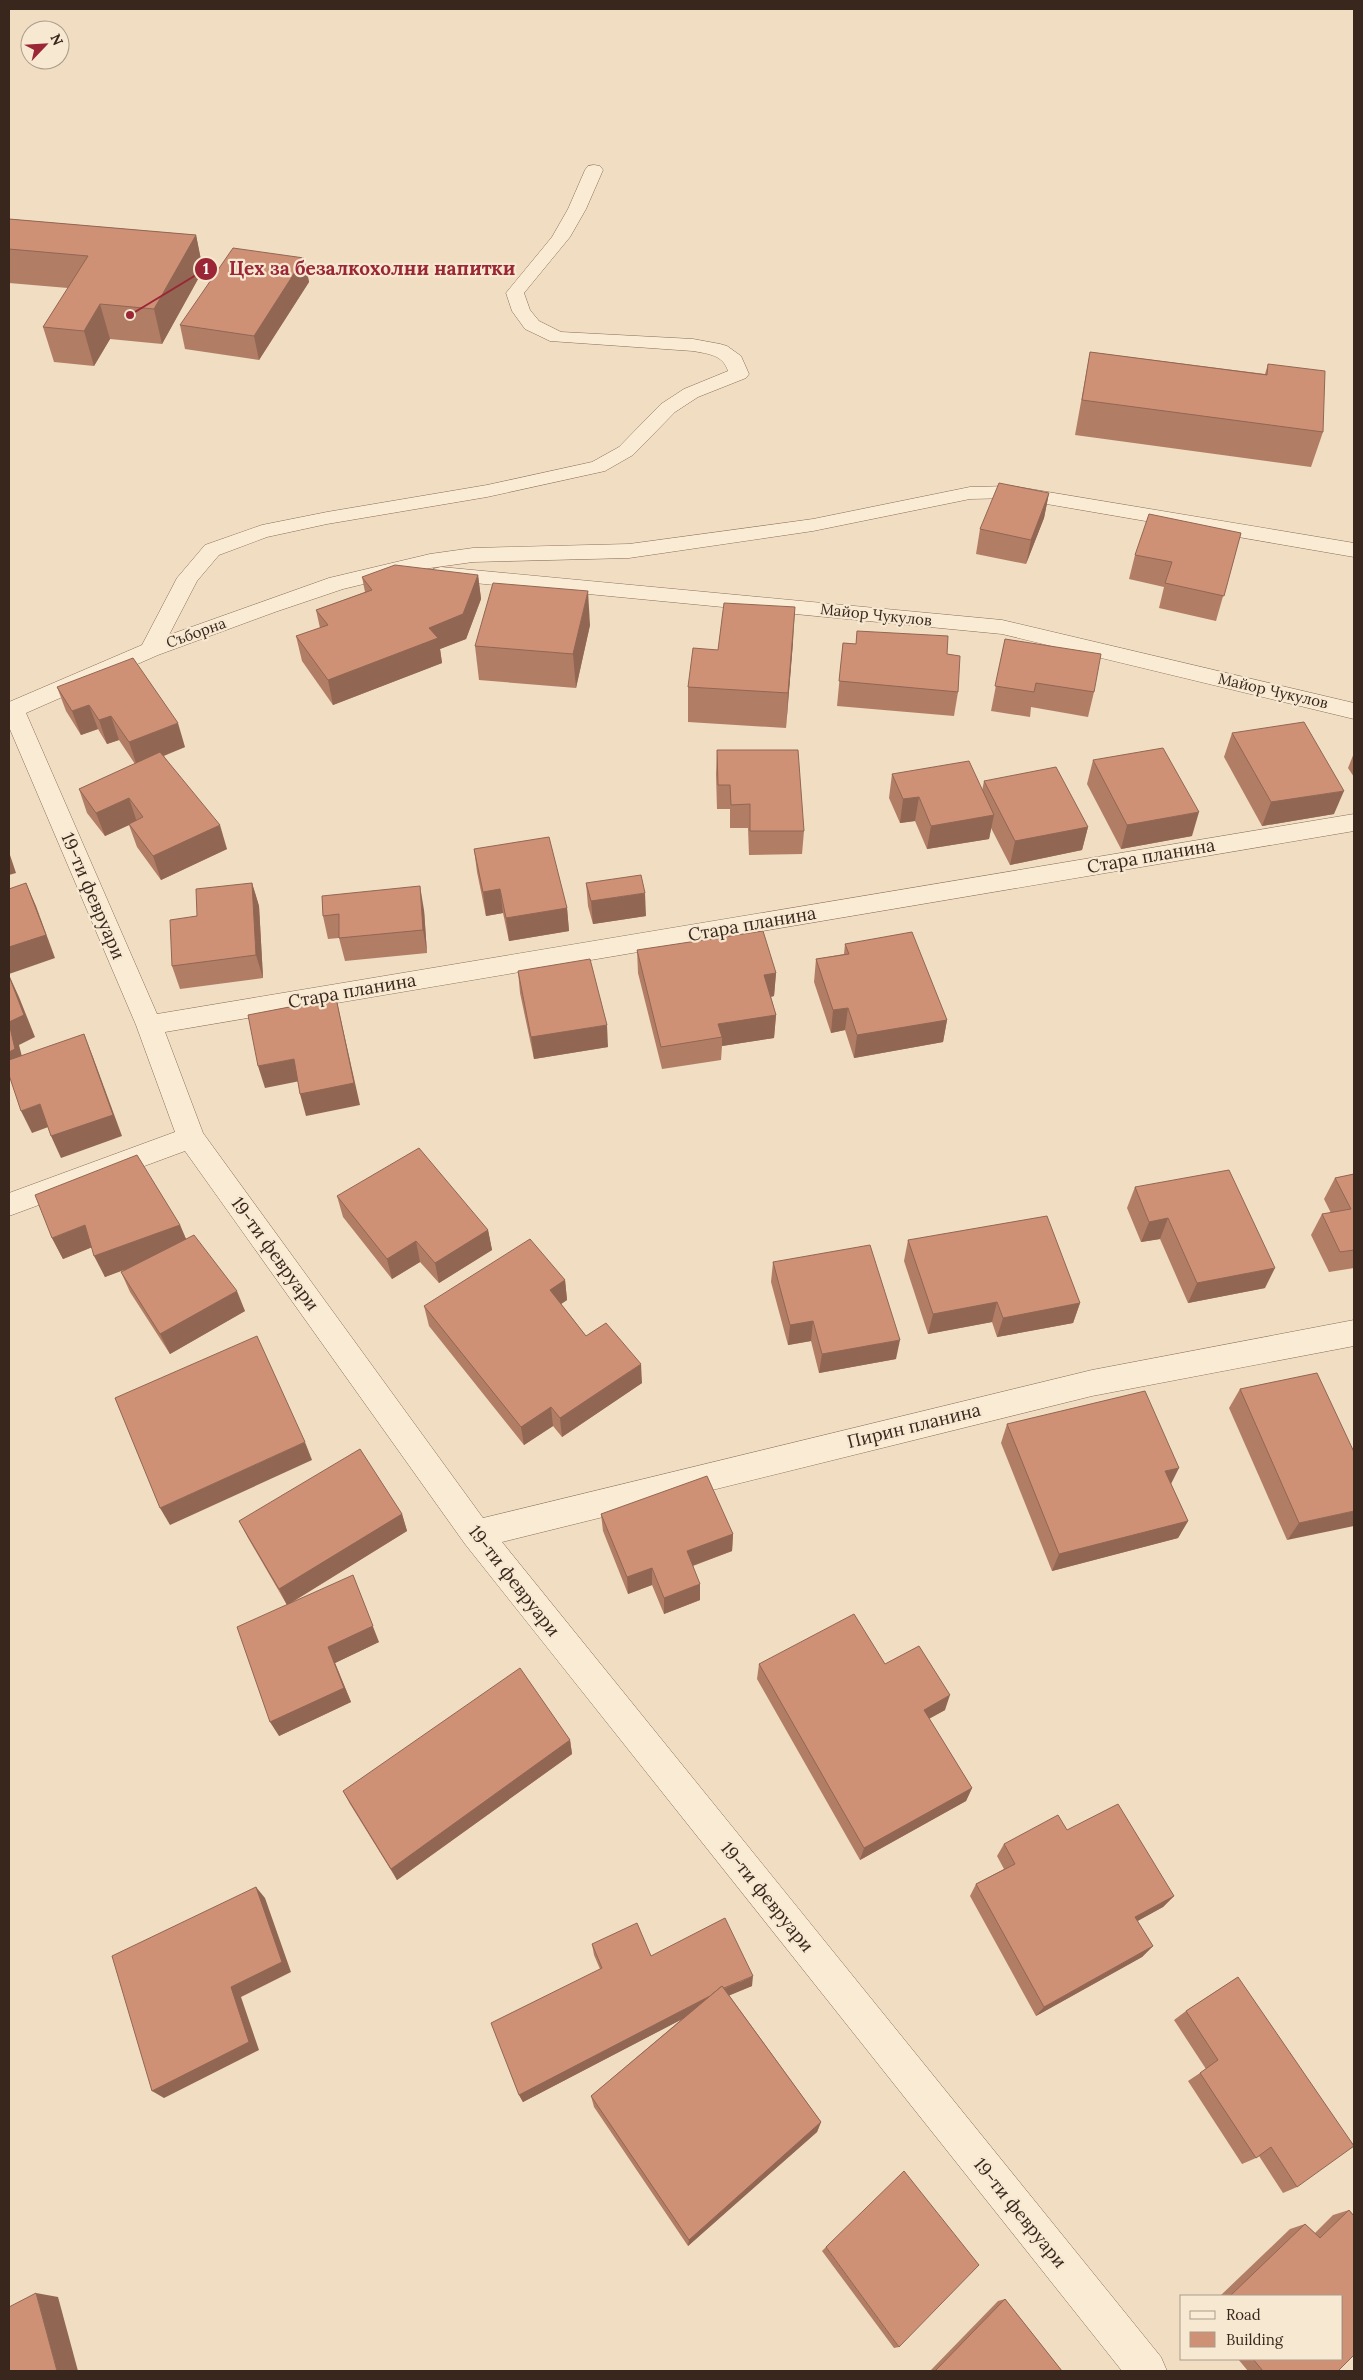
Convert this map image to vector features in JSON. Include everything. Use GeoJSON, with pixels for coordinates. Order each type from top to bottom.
{"type":"FeatureCollection","features":[{"type":"Feature","properties":{"kind":"street"},"geometry":{"type":"LineString","coordinates":[[150,650],[188,578],[212,550],[271,530],[327,518],[487,491],[598,467],[626,451],[668,408],[691,392],[739,374],[734,360],[720,350],[693,345],[557,337],[532,325],[521,311],[515,294],[522,282],[555,246],[578,207],[594,170]]}},
{"type":"Feature","properties":{"kind":"street"},"geometry":{"type":"LineString","coordinates":[[390,572],[430,561],[473,555],[629,551],[740,536],[823,523],[970,492],[1012,492],[1354,550]]}},
{"type":"Feature","properties":{"kind":"street","name":"Съборна"},"geometry":{"type":"LineString","coordinates":[[11,710],[150,650],[337,584],[390,572]]}},
{"type":"Feature","properties":{"kind":"street","name":"Майор Чукулов"},"geometry":{"type":"LineString","coordinates":[[390,572],[465,576],[1002,627],[1354,711]]}},
{"type":"Feature","properties":{"kind":"street","name":"19-ти февруари"},"geometry":{"type":"LineString","coordinates":[[11,710],[149,1025],[191,1138],[476,1534],[1147,2371]]}},
{"type":"Feature","properties":{"kind":"street","name":"Стара планина"},"geometry":{"type":"LineString","coordinates":[[149,1025],[1354,822]]}},
{"type":"Feature","properties":{"kind":"street"},"geometry":{"type":"LineString","coordinates":[[9,1205],[191,1138]]}},
{"type":"Feature","properties":{"kind":"street","name":"Пирин планина"},"geometry":{"type":"LineString","coordinates":[[476,1534],[1092,1383],[1354,1333]]}},
{"type":"Feature","properties":{"kind":"building"},"geometry":{"type":"Polygon","coordinates":[[[9,219],[196,235],[154,309],[100,304],[84,331],[43,327],[88,256],[9,249],[9,219]]]}},
{"type":"Feature","properties":{"kind":"building"},"geometry":{"type":"Polygon","coordinates":[[[233,248],[304,258],[254,336],[180,325],[233,248]]]}},
{"type":"Feature","properties":{"kind":"building"},"geometry":{"type":"Polygon","coordinates":[[[1090,352],[1267,375],[1268,364],[1325,371],[1323,432],[1082,400],[1090,352]]]}},
{"type":"Feature","properties":{"kind":"building"},"geometry":{"type":"Polygon","coordinates":[[[999,483],[1049,493],[1031,540],[980,529],[999,483]]]}},
{"type":"Feature","properties":{"kind":"building"},"geometry":{"type":"Polygon","coordinates":[[[1149,514],[1241,533],[1224,596],[1165,583],[1172,562],[1135,555],[1149,514]]]}},
{"type":"Feature","properties":{"kind":"building"},"geometry":{"type":"Polygon","coordinates":[[[395,565],[478,575],[463,614],[429,628],[438,638],[328,680],[296,636],[328,625],[316,610],[372,590],[362,577],[395,565]]]}},
{"type":"Feature","properties":{"kind":"building"},"geometry":{"type":"Polygon","coordinates":[[[493,583],[588,591],[573,654],[475,646],[493,583]]]}},
{"type":"Feature","properties":{"kind":"building"},"geometry":{"type":"Polygon","coordinates":[[[724,603],[795,607],[788,693],[688,687],[693,648],[718,650],[724,603]]]}},
{"type":"Feature","properties":{"kind":"building"},"geometry":{"type":"Polygon","coordinates":[[[857,631],[948,636],[947,654],[960,656],[958,692],[839,681],[843,643],[856,644],[857,631]]]}},
{"type":"Feature","properties":{"kind":"building"},"geometry":{"type":"Polygon","coordinates":[[[1005,639],[1101,654],[1094,692],[1036,683],[1034,692],[995,686],[1005,639]]]}},
{"type":"Feature","properties":{"kind":"building"},"geometry":{"type":"Polygon","coordinates":[[[133,658],[178,723],[129,742],[111,716],[99,720],[89,705],[72,711],[57,687],[133,658]]]}},
{"type":"Feature","properties":{"kind":"building"},"geometry":{"type":"Polygon","coordinates":[[[1304,722],[1344,791],[1271,802],[1232,733],[1304,722]]]}},
{"type":"Feature","properties":{"kind":"building"},"geometry":{"type":"Polygon","coordinates":[[[1163,748],[1199,812],[1127,825],[1093,760],[1163,748]]]}},
{"type":"Feature","properties":{"kind":"building"},"geometry":{"type":"Polygon","coordinates":[[[717,750],[798,750],[804,831],[750,831],[750,804],[731,805],[730,785],[718,785],[717,750]]]}},
{"type":"Feature","properties":{"kind":"building"},"geometry":{"type":"Polygon","coordinates":[[[160,752],[220,825],[153,856],[129,824],[143,817],[129,798],[96,813],[79,789],[160,752]]]}},
{"type":"Feature","properties":{"kind":"building"},"geometry":{"type":"Polygon","coordinates":[[[969,761],[994,815],[931,826],[919,797],[903,799],[892,774],[969,761]]]}},
{"type":"Feature","properties":{"kind":"building"},"geometry":{"type":"Polygon","coordinates":[[[1056,767],[1088,827],[1015,841],[984,781],[1056,767]]]}},
{"type":"Feature","properties":{"kind":"building"},"geometry":{"type":"Polygon","coordinates":[[[549,837],[567,908],[506,918],[500,889],[483,892],[474,849],[549,837]]]}},
{"type":"Feature","properties":{"kind":"building"},"geometry":{"type":"Polygon","coordinates":[[[641,875],[645,893],[591,901],[586,883],[641,875]]]}},
{"type":"Feature","properties":{"kind":"building"},"geometry":{"type":"Polygon","coordinates":[[[26,883],[46,935],[9,947],[9,889],[26,883]]]}},
{"type":"Feature","properties":{"kind":"building"},"geometry":{"type":"Polygon","coordinates":[[[252,883],[256,955],[172,966],[170,920],[197,916],[196,889],[252,883]]]}},
{"type":"Feature","properties":{"kind":"building"},"geometry":{"type":"Polygon","coordinates":[[[420,886],[423,930],[339,938],[339,914],[323,916],[322,896],[420,886]]]}},
{"type":"Feature","properties":{"kind":"building"},"geometry":{"type":"Polygon","coordinates":[[[763,931],[776,973],[764,975],[776,1015],[718,1024],[722,1037],[661,1047],[637,950],[763,931]]]}},
{"type":"Feature","properties":{"kind":"building"},"geometry":{"type":"Polygon","coordinates":[[[912,932],[947,1020],[857,1035],[848,1008],[833,1010],[816,959],[849,954],[845,944],[912,932]]]}},
{"type":"Feature","properties":{"kind":"building"},"geometry":{"type":"Polygon","coordinates":[[[590,959],[607,1025],[531,1037],[518,971],[590,959]]]}},
{"type":"Feature","properties":{"kind":"building"},"geometry":{"type":"Polygon","coordinates":[[[9,976],[24,1015],[9,1022],[9,976]]]}},
{"type":"Feature","properties":{"kind":"building"},"geometry":{"type":"Polygon","coordinates":[[[336,998],[354,1083],[300,1094],[294,1059],[258,1066],[248,1015],[336,998]]]}},
{"type":"Feature","properties":{"kind":"building"},"geometry":{"type":"Polygon","coordinates":[[[9,1023],[15,1049],[9,1052],[9,1023]]]}},
{"type":"Feature","properties":{"kind":"building"},"geometry":{"type":"Polygon","coordinates":[[[84,1034],[113,1115],[51,1136],[40,1104],[21,1111],[9,1075],[9,1060],[84,1034]]]}},
{"type":"Feature","properties":{"kind":"building"},"geometry":{"type":"Polygon","coordinates":[[[419,1148],[488,1230],[435,1263],[416,1241],[387,1259],[337,1196],[419,1148]]]}},
{"type":"Feature","properties":{"kind":"building"},"geometry":{"type":"Polygon","coordinates":[[[137,1155],[180,1225],[94,1256],[85,1225],[52,1238],[35,1195],[137,1155]]]}},
{"type":"Feature","properties":{"kind":"building"},"geometry":{"type":"Polygon","coordinates":[[[1229,1170],[1275,1268],[1197,1283],[1168,1218],[1149,1222],[1135,1187],[1229,1170]]]}},
{"type":"Feature","properties":{"kind":"building"},"geometry":{"type":"Polygon","coordinates":[[[1354,1174],[1354,1250],[1340,1252],[1322,1214],[1351,1209],[1335,1178],[1354,1174]]]}},
{"type":"Feature","properties":{"kind":"building"},"geometry":{"type":"Polygon","coordinates":[[[1047,1216],[1080,1303],[1003,1318],[997,1302],[933,1314],[908,1240],[1047,1216]]]}},
{"type":"Feature","properties":{"kind":"building"},"geometry":{"type":"Polygon","coordinates":[[[194,1235],[237,1291],[160,1334],[121,1272],[194,1235]]]}},
{"type":"Feature","properties":{"kind":"building"},"geometry":{"type":"Polygon","coordinates":[[[530,1239],[565,1280],[550,1290],[586,1336],[606,1323],[641,1364],[560,1418],[551,1407],[521,1427],[424,1306],[530,1239]]]}},
{"type":"Feature","properties":{"kind":"building"},"geometry":{"type":"Polygon","coordinates":[[[870,1245],[900,1340],[822,1354],[813,1321],[790,1325],[773,1262],[870,1245]]]}},
{"type":"Feature","properties":{"kind":"building"},"geometry":{"type":"Polygon","coordinates":[[[257,1336],[305,1442],[160,1508],[115,1398],[257,1336]]]}},
{"type":"Feature","properties":{"kind":"building"},"geometry":{"type":"Polygon","coordinates":[[[1317,1373],[1354,1452],[1354,1511],[1299,1523],[1240,1389],[1317,1373]]]}},
{"type":"Feature","properties":{"kind":"building"},"geometry":{"type":"Polygon","coordinates":[[[1145,1391],[1179,1468],[1165,1471],[1188,1521],[1059,1554],[1007,1424],[1145,1391]]]}},
{"type":"Feature","properties":{"kind":"building"},"geometry":{"type":"Polygon","coordinates":[[[360,1449],[402,1514],[279,1589],[239,1521],[360,1449]]]}},
{"type":"Feature","properties":{"kind":"building"},"geometry":{"type":"Polygon","coordinates":[[[707,1476],[733,1534],[687,1551],[700,1584],[664,1598],[652,1568],[627,1577],[601,1514],[707,1476]]]}},
{"type":"Feature","properties":{"kind":"building"},"geometry":{"type":"Polygon","coordinates":[[[353,1575],[373,1626],[328,1647],[344,1688],[270,1722],[237,1627],[353,1575]]]}},
{"type":"Feature","properties":{"kind":"building"},"geometry":{"type":"Polygon","coordinates":[[[854,1614],[885,1664],[919,1646],[950,1695],[924,1710],[972,1788],[864,1848],[759,1664],[854,1614]]]}},
{"type":"Feature","properties":{"kind":"building"},"geometry":{"type":"Polygon","coordinates":[[[520,1668],[570,1740],[391,1869],[343,1791],[520,1668]]]}},
{"type":"Feature","properties":{"kind":"building"},"geometry":{"type":"Polygon","coordinates":[[[1118,1804],[1174,1896],[1135,1917],[1153,1946],[1044,2007],[976,1884],[1015,1864],[1004,1844],[1058,1815],[1067,1830],[1118,1804]]]}},
{"type":"Feature","properties":{"kind":"building"},"geometry":{"type":"Polygon","coordinates":[[[256,1887],[282,1962],[231,1987],[249,2042],[152,2091],[112,1956],[256,1887]]]}},
{"type":"Feature","properties":{"kind":"building"},"geometry":{"type":"Polygon","coordinates":[[[725,1918],[753,1976],[724,1988],[722,1986],[710,1996],[519,2095],[491,2023],[602,1968],[592,1944],[637,1923],[651,1956],[725,1918]]]}},
{"type":"Feature","properties":{"kind":"building"},"geometry":{"type":"Polygon","coordinates":[[[1238,1977],[1354,2146],[1297,2187],[1271,2147],[1256,2158],[1200,2073],[1218,2060],[1186,2011],[1238,1977]]]}},
{"type":"Feature","properties":{"kind":"building"},"geometry":{"type":"Polygon","coordinates":[[[722,1986],[821,2122],[689,2240],[591,2096],[722,1986]]]}},
{"type":"Feature","properties":{"kind":"building"},"geometry":{"type":"Polygon","coordinates":[[[904,2171],[979,2265],[899,2347],[826,2247],[904,2171]]]}},
{"type":"Feature","properties":{"kind":"building"},"geometry":{"type":"Polygon","coordinates":[[[1349,2210],[1354,2216],[1354,2355],[1338,2371],[1263,2371],[1254,2360],[1343,2360],[1343,2295],[1231,2295],[1305,2224],[1320,2238],[1349,2210]]]}},
{"type":"Feature","properties":{"kind":"building"},"geometry":{"type":"Polygon","coordinates":[[[36,2293],[57,2371],[9,2371],[9,2307],[36,2293]]]}},
{"type":"Feature","properties":{"kind":"building"},"geometry":{"type":"Polygon","coordinates":[[[1005,2299],[1062,2371],[935,2371],[1005,2299]]]}},
{"type":"Feature","properties":{"kind":"place","name":"Цех за безалкохолни напитки"},"geometry":{"type":"Point","coordinates":[130,315]}}]}
